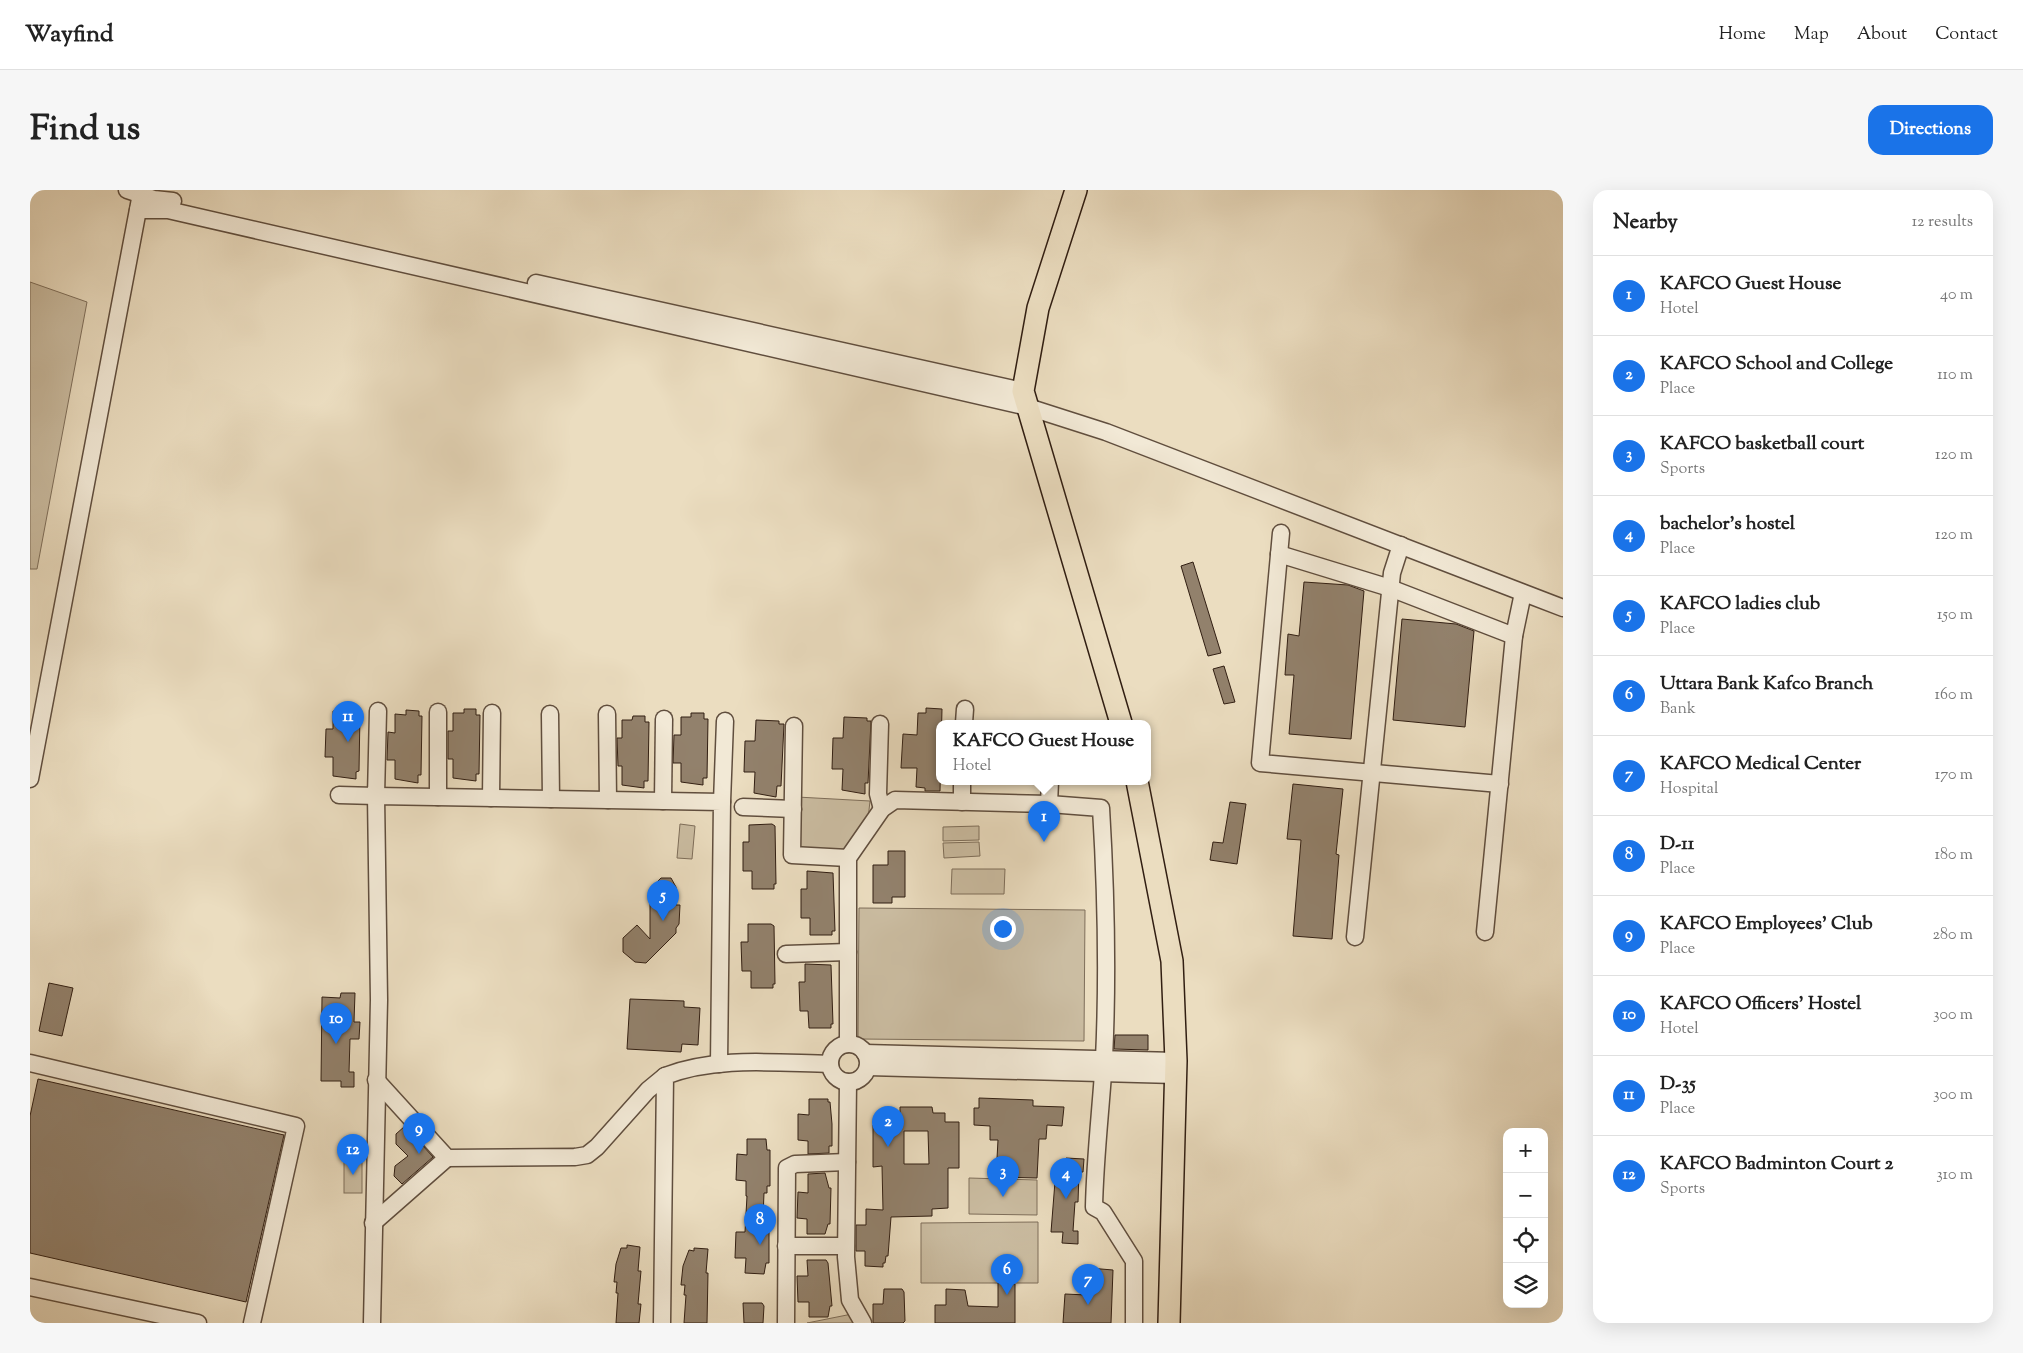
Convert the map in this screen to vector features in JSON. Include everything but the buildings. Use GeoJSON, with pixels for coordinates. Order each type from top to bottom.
{"type":"FeatureCollection","features":[{"type":"Feature","properties":{"kind":"main road"},"geometry":{"type":"LineString","coordinates":[[1076,190],[1038,308],[1026,399],[1120,720]]}},
{"type":"Feature","properties":{"kind":"main road"},"geometry":{"type":"LineString","coordinates":[[1138,785],[1172,961],[1175,1068],[1169,1323]]}},
{"type":"Feature","properties":{"kind":"street"},"geometry":{"type":"LineString","coordinates":[[136,198],[154,199],[172,195],[1026,399],[1106,432],[1563,608]]}},
{"type":"Feature","properties":{"kind":"street"},"geometry":{"type":"LineString","coordinates":[[136,198],[168,210],[1026,399]]}},
{"type":"Feature","properties":{"kind":"street"},"geometry":{"type":"LineString","coordinates":[[30,779],[136,198]]}},
{"type":"Feature","properties":{"kind":"street"},"geometry":{"type":"LineString","coordinates":[[1281,533],[1260,763],[1500,784]]}},
{"type":"Feature","properties":{"kind":"street"},"geometry":{"type":"LineString","coordinates":[[1355,937],[1390,588],[1392,573],[1401,545]]}},
{"type":"Feature","properties":{"kind":"street"},"geometry":{"type":"LineString","coordinates":[[1279,554],[1390,588],[1514,636]]}},
{"type":"Feature","properties":{"kind":"street"},"geometry":{"type":"LineString","coordinates":[[1485,932],[1514,636],[1523,593]]}},
{"type":"Feature","properties":{"kind":"street"},"geometry":{"type":"LineString","coordinates":[[372,1323],[379,1000],[376,796],[378,711]]}},
{"type":"Feature","properties":{"kind":"street"},"geometry":{"type":"LineString","coordinates":[[438,712],[438,797]]}},
{"type":"Feature","properties":{"kind":"street"},"geometry":{"type":"LineString","coordinates":[[491,798],[492,713]]}},
{"type":"Feature","properties":{"kind":"street"},"geometry":{"type":"LineString","coordinates":[[550,714],[551,799]]}},
{"type":"Feature","properties":{"kind":"street"},"geometry":{"type":"LineString","coordinates":[[607,714],[608,800]]}},
{"type":"Feature","properties":{"kind":"street"},"geometry":{"type":"LineString","coordinates":[[663,801],[664,719]]}},
{"type":"Feature","properties":{"kind":"street"},"geometry":{"type":"LineString","coordinates":[[719,1064],[722,802],[725,721]]}},
{"type":"Feature","properties":{"kind":"street"},"geometry":{"type":"LineString","coordinates":[[880,724],[878,794],[882,809]]}},
{"type":"Feature","properties":{"kind":"street"},"geometry":{"type":"LineString","coordinates":[[794,726],[792,855],[848,858]]}},
{"type":"Feature","properties":{"kind":"street"},"geometry":{"type":"LineString","coordinates":[[962,785],[962,802]]}},
{"type":"Feature","properties":{"kind":"street"},"geometry":{"type":"LineString","coordinates":[[1049,804],[1050,785]]}},
{"type":"Feature","properties":{"kind":"street"},"geometry":{"type":"LineString","coordinates":[[339,795],[722,802]]}},
{"type":"Feature","properties":{"kind":"street"},"geometry":{"type":"LineString","coordinates":[[848,1044],[848,858],[882,809],[895,800],[1049,804],[1101,808],[1105,932],[1103,1066],[1095,1152],[1094,1207],[1103,1212],[1134,1261],[1134,1323]]}},
{"type":"Feature","properties":{"kind":"street"},"geometry":{"type":"LineString","coordinates":[[743,807],[793,809]]}},
{"type":"Feature","properties":{"kind":"street"},"geometry":{"type":"LineString","coordinates":[[786,954],[848,952]]}},
{"type":"Feature","properties":{"kind":"street"},"geometry":{"type":"LineString","coordinates":[[848,1044],[861,1048],[867,1060],[861,1078],[848,1082],[836,1076],[830,1064],[833,1053],[837,1048],[848,1044]]}},
{"type":"Feature","properties":{"kind":"street"},"geometry":{"type":"LineString","coordinates":[[867,1060],[1175,1068]]}},
{"type":"Feature","properties":{"kind":"street"},"geometry":{"type":"LineString","coordinates":[[30,1063],[296,1126],[252,1323]]}},
{"type":"Feature","properties":{"kind":"street"},"geometry":{"type":"LineString","coordinates":[[373,1223],[447,1158],[575,1158],[587,1155],[648,1090],[665,1076],[685,1068],[719,1064],[830,1064]]}},
{"type":"Feature","properties":{"kind":"street"},"geometry":{"type":"LineString","coordinates":[[662,1323],[665,1076]]}},
{"type":"Feature","properties":{"kind":"street"},"geometry":{"type":"LineString","coordinates":[[376,1080],[447,1158]]}},
{"type":"Feature","properties":{"kind":"street"},"geometry":{"type":"LineString","coordinates":[[848,1082],[846,1246],[850,1300],[863,1323]]}},
{"type":"Feature","properties":{"kind":"street"},"geometry":{"type":"LineString","coordinates":[[786,1323],[786,1168],[795,1164],[847,1162]]}},
{"type":"Feature","properties":{"kind":"street"},"geometry":{"type":"LineString","coordinates":[[786,1246],[846,1246]]}},
{"type":"Feature","properties":{"kind":"street"},"geometry":{"type":"LineString","coordinates":[[30,1287],[198,1323]]}},
{"type":"Feature","properties":{"kind":"shaded area"},"geometry":{"type":"Polygon","coordinates":[[[30,282],[87,302],[37,569],[30,569],[30,282]]]}},
{"type":"Feature","properties":{"kind":"shaded area"},"geometry":{"type":"Polygon","coordinates":[[[797,797],[870,801],[868,819],[850,850],[800,851],[797,797]]]}},
{"type":"Feature","properties":{"kind":"shaded area"},"geometry":{"type":"Polygon","coordinates":[[[680,824],[695,826],[692,859],[677,858],[680,824]]]}},
{"type":"Feature","properties":{"kind":"shaded area"},"geometry":{"type":"Polygon","coordinates":[[[979,826],[979,840],[943,841],[943,827],[979,826]]]}},
{"type":"Feature","properties":{"kind":"shaded area"},"geometry":{"type":"Polygon","coordinates":[[[979,842],[980,856],[944,858],[943,843],[979,842]]]}},
{"type":"Feature","properties":{"kind":"shaded area"},"geometry":{"type":"Polygon","coordinates":[[[952,869],[1005,869],[1004,894],[951,894],[952,869]]]}},
{"type":"Feature","properties":{"kind":"shaded area"},"geometry":{"type":"Polygon","coordinates":[[[859,908],[1085,910],[1084,1041],[858,1039],[859,908]]]}},
{"type":"Feature","properties":{"kind":"shaded area"},"geometry":{"type":"Polygon","coordinates":[[[344,1158],[362,1158],[362,1193],[344,1193],[344,1158]]]}},
{"type":"Feature","properties":{"kind":"shaded area"},"geometry":{"type":"Polygon","coordinates":[[[969,1178],[1037,1180],[1037,1215],[969,1214],[969,1178]]]}},
{"type":"Feature","properties":{"kind":"shaded area"},"geometry":{"type":"Polygon","coordinates":[[[1038,1222],[1038,1283],[921,1283],[921,1223],[1038,1222]]]}},
{"type":"Feature","properties":{"kind":"shaded area"},"geometry":{"type":"Polygon","coordinates":[[[852,1314],[857,1323],[807,1323],[852,1314]]]}},
{"type":"Feature","properties":{"kind":"place","name":"D-35"},"geometry":{"type":"Point","coordinates":[348,742]}},
{"type":"Feature","properties":{"kind":"place","name":"KAFCO Guest House"},"geometry":{"type":"Point","coordinates":[1044,842]}},
{"type":"Feature","properties":{"kind":"place","name":"KAFCO ladies club"},"geometry":{"type":"Point","coordinates":[663,921]}},
{"type":"Feature","properties":{"kind":"place","name":"KAFCO Officers' Hostel"},"geometry":{"type":"Point","coordinates":[336,1044]}},
{"type":"Feature","properties":{"kind":"place","name":"KAFCO School and College"},"geometry":{"type":"Point","coordinates":[888,1147]}},
{"type":"Feature","properties":{"kind":"place","name":"KAFCO Employees' Club"},"geometry":{"type":"Point","coordinates":[419,1154]}},
{"type":"Feature","properties":{"kind":"place","name":"KAFCO Badminton Court 2"},"geometry":{"type":"Point","coordinates":[353,1175]}},
{"type":"Feature","properties":{"kind":"place","name":"KAFCO basketball court"},"geometry":{"type":"Point","coordinates":[1003,1197]}},
{"type":"Feature","properties":{"kind":"place","name":"bachelor's hostel"},"geometry":{"type":"Point","coordinates":[1066,1199]}},
{"type":"Feature","properties":{"kind":"place","name":"D-11"},"geometry":{"type":"Point","coordinates":[760,1245]}},
{"type":"Feature","properties":{"kind":"place","name":"Uttara Bank Kafco Branch"},"geometry":{"type":"Point","coordinates":[1007,1295]}},
{"type":"Feature","properties":{"kind":"place","name":"KAFCO Medical Center"},"geometry":{"type":"Point","coordinates":[1088,1305]}}]}
